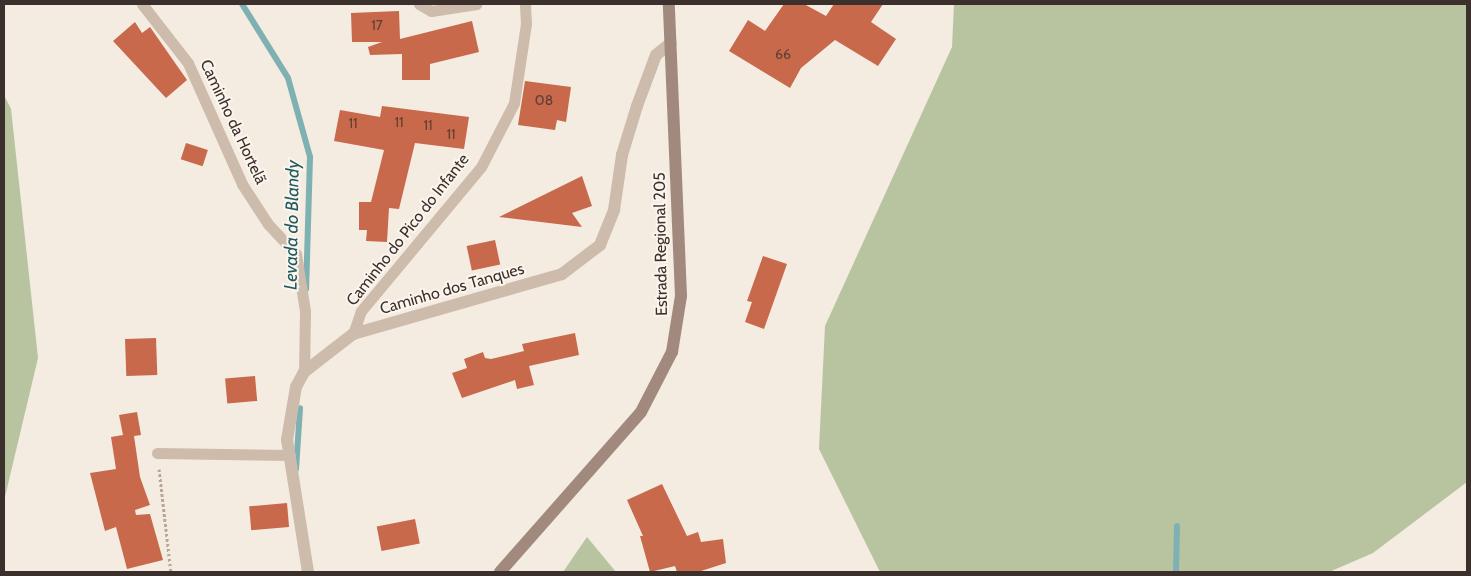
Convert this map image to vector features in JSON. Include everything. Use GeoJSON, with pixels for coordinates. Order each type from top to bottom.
{"type":"FeatureCollection","features":[{"type":"Feature","properties":{"kind":"main road","name":"Estrada Regional 205"},"geometry":{"type":"LineString","coordinates":[[500,572],[641,412],[672,352],[681,296],[668,4]]}},
{"type":"Feature","properties":{"kind":"street","name":"Caminho dos Tanques"},"geometry":{"type":"LineString","coordinates":[[304,372],[353,334],[562,274],[600,245],[614,210],[622,155],[638,106],[656,55],[671,43]]}},
{"type":"Feature","properties":{"kind":"street"},"geometry":{"type":"LineString","coordinates":[[304,372],[296,387],[287,440],[308,572]]}},
{"type":"Feature","properties":{"kind":"lane","name":"Caminho da Hortelã"},"geometry":{"type":"LineString","coordinates":[[142,4],[188,63],[242,184],[268,224],[296,254],[305,311],[304,372]]}},
{"type":"Feature","properties":{"kind":"lane"},"geometry":{"type":"LineString","coordinates":[[419,4],[432,11],[476,4]]}},
{"type":"Feature","properties":{"kind":"lane","name":"Caminho do Pico do Infante"},"geometry":{"type":"LineString","coordinates":[[353,334],[361,311],[481,167],[514,103],[526,24],[525,4]]}},
{"type":"Feature","properties":{"kind":"lane"},"geometry":{"type":"LineString","coordinates":[[157,453],[290,455]]}},
{"type":"Feature","properties":{"kind":"path"},"geometry":{"type":"LineString","coordinates":[[157,453],[171,572]]}},
{"type":"Feature","properties":{"kind":"green space"},"geometry":{"type":"Polygon","coordinates":[[[954,4],[1467,4],[1467,482],[1373,553],[1329,572],[880,572],[819,449],[825,326],[952,47],[954,4]]]}},
{"type":"Feature","properties":{"kind":"green space"},"geometry":{"type":"Polygon","coordinates":[[[4,95],[11,109],[38,358],[4,501],[4,95]]]}},
{"type":"Feature","properties":{"kind":"green space"},"geometry":{"type":"Polygon","coordinates":[[[587,537],[616,572],[563,572],[587,537]]]}},
{"type":"Feature","properties":{"kind":"building"},"geometry":{"type":"Polygon","coordinates":[[[784,4],[804,4],[826,16],[834,4],[883,4],[871,22],[896,39],[878,66],[835,40],[801,68],[790,88],[729,51],[748,20],[765,31],[784,4]]]}},
{"type":"Feature","properties":{"kind":"building"},"geometry":{"type":"Polygon","coordinates":[[[399,11],[400,39],[472,21],[479,52],[430,64],[430,80],[402,80],[402,54],[370,55],[368,47],[382,42],[352,42],[351,13],[399,11]]]}},
{"type":"Feature","properties":{"kind":"building"},"geometry":{"type":"Polygon","coordinates":[[[135,22],[142,33],[150,27],[187,80],[166,98],[113,41],[135,22]]]}},
{"type":"Feature","properties":{"kind":"building"},"geometry":{"type":"Polygon","coordinates":[[[525,81],[571,87],[566,122],[557,120],[555,130],[518,125],[525,81]]]}},
{"type":"Feature","properties":{"kind":"building"},"geometry":{"type":"Polygon","coordinates":[[[382,106],[469,117],[464,149],[415,143],[399,209],[389,208],[387,242],[366,241],[367,230],[359,230],[359,202],[371,202],[384,150],[334,141],[340,110],[380,117],[382,106]]]}},
{"type":"Feature","properties":{"kind":"building"},"geometry":{"type":"Polygon","coordinates":[[[186,143],[208,150],[203,166],[181,159],[186,143]]]}},
{"type":"Feature","properties":{"kind":"building"},"geometry":{"type":"Polygon","coordinates":[[[582,176],[592,206],[572,213],[582,227],[499,217],[582,176]]]}},
{"type":"Feature","properties":{"kind":"building"},"geometry":{"type":"Polygon","coordinates":[[[495,240],[500,264],[472,270],[467,246],[495,240]]]}},
{"type":"Feature","properties":{"kind":"building"},"geometry":{"type":"Polygon","coordinates":[[[763,256],[787,264],[764,329],[745,322],[752,302],[747,301],[763,256]]]}},
{"type":"Feature","properties":{"kind":"building"},"geometry":{"type":"Polygon","coordinates":[[[575,333],[579,355],[529,366],[534,385],[517,389],[515,380],[462,398],[452,373],[467,368],[464,359],[483,352],[485,358],[491,359],[524,351],[522,344],[575,333]]]}},
{"type":"Feature","properties":{"kind":"building"},"geometry":{"type":"Polygon","coordinates":[[[156,338],[157,375],[126,376],[125,339],[156,338]]]}},
{"type":"Feature","properties":{"kind":"building"},"geometry":{"type":"Polygon","coordinates":[[[255,376],[257,401],[227,404],[225,379],[255,376]]]}},
{"type":"Feature","properties":{"kind":"building"},"geometry":{"type":"Polygon","coordinates":[[[137,412],[141,435],[134,436],[140,477],[150,505],[135,510],[136,515],[150,514],[163,560],[127,569],[116,527],[105,531],[90,473],[116,469],[111,437],[123,435],[119,415],[137,412]]]}},
{"type":"Feature","properties":{"kind":"building"},"geometry":{"type":"Polygon","coordinates":[[[662,484],[687,536],[698,532],[701,542],[723,539],[726,563],[698,572],[677,572],[675,566],[650,572],[640,536],[643,536],[627,500],[662,484]]]}},
{"type":"Feature","properties":{"kind":"building"},"geometry":{"type":"Polygon","coordinates":[[[287,503],[289,527],[251,530],[249,506],[287,503]]]}},
{"type":"Feature","properties":{"kind":"building"},"geometry":{"type":"Polygon","coordinates":[[[415,519],[420,544],[381,551],[377,526],[415,519]]]}},
{"type":"Feature","properties":{"kind":"waterway","name":"Levada do Blandy"},"geometry":{"type":"LineString","coordinates":[[242,4],[288,78],[310,157],[306,289]]}},
{"type":"Feature","properties":{"kind":"waterway","name":"Levada do Blandy"},"geometry":{"type":"LineString","coordinates":[[296,469],[300,408]]}},
{"type":"Feature","properties":{"kind":"waterway"},"geometry":{"type":"LineString","coordinates":[[1176,572],[1177,526]]}}]}
